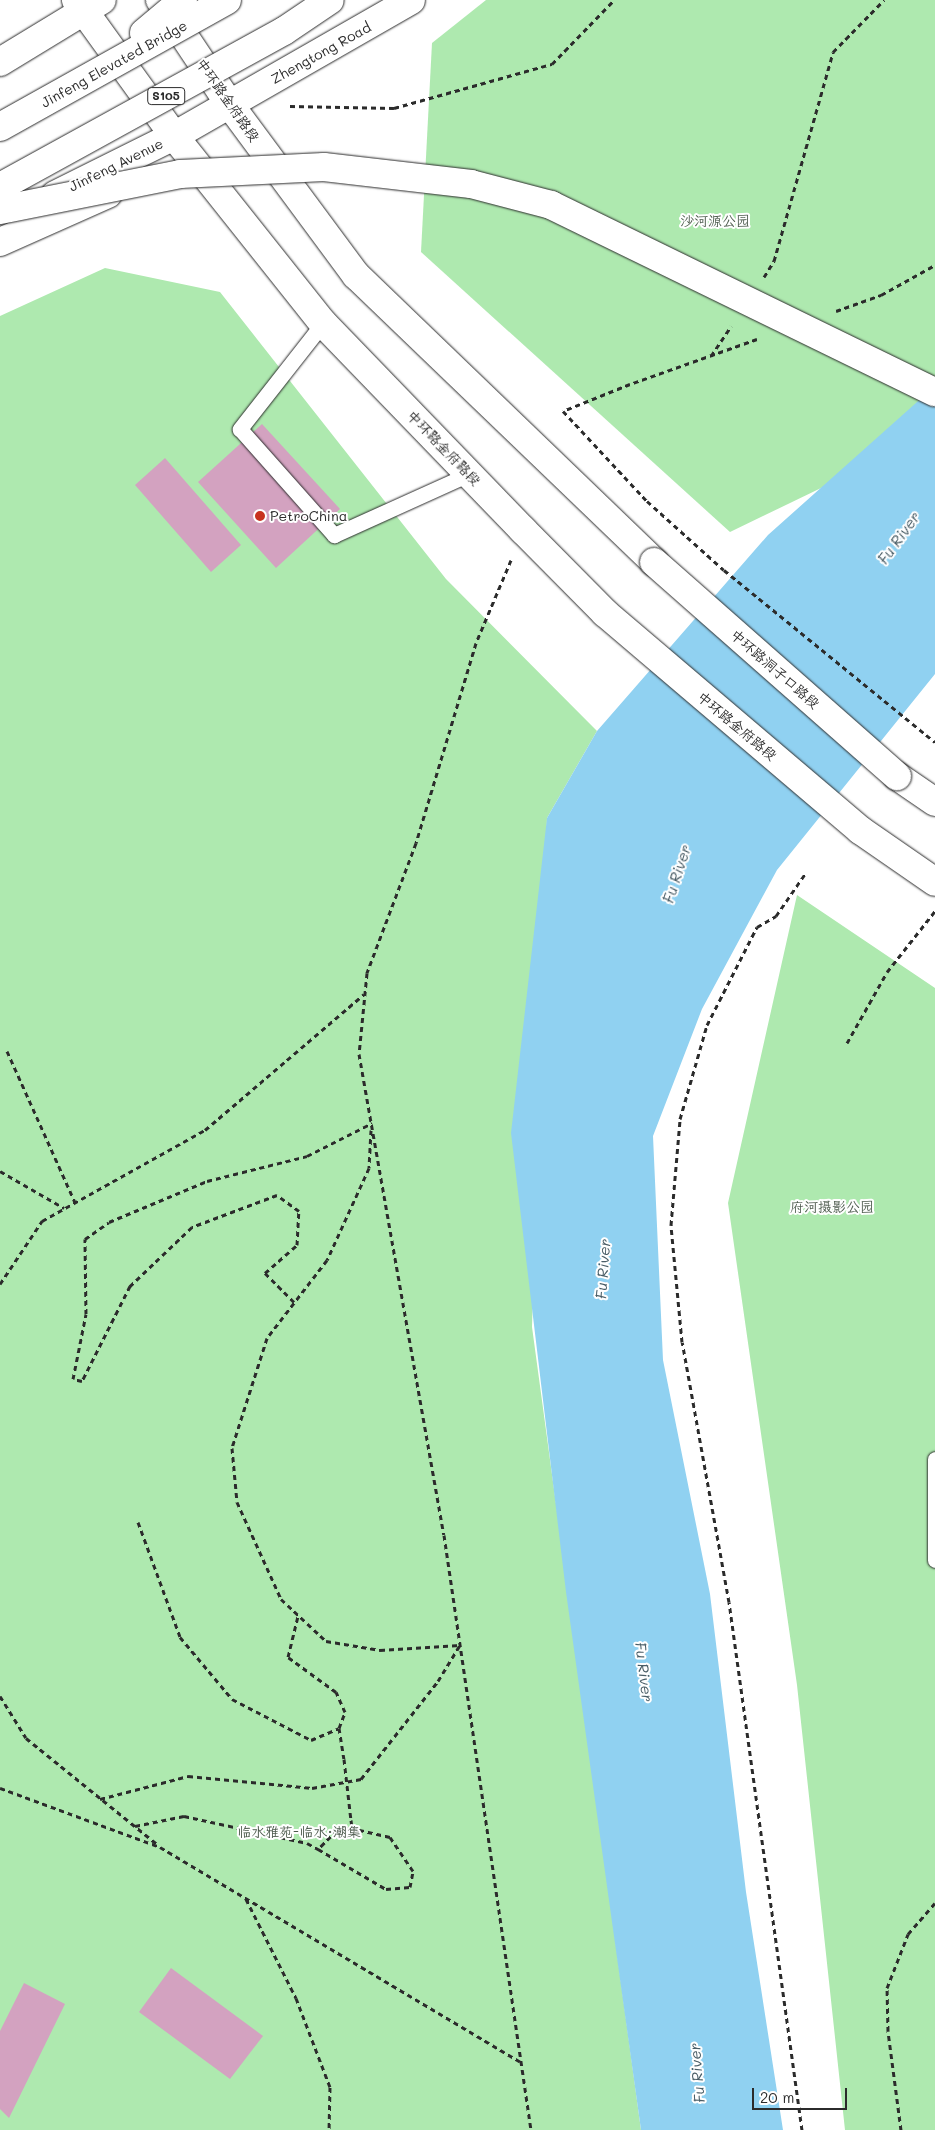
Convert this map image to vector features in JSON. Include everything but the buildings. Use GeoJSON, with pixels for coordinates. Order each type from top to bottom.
{"type":"FeatureCollection","features":[{"type":"Feature","properties":{"kind":"main road","name":"中环路金府路段"},"geometry":{"type":"LineString","coordinates":[[160,0],[230,105],[356,275],[654,562]]}},
{"type":"Feature","properties":{"kind":"main road"},"geometry":{"type":"LineString","coordinates":[[88,80],[184,0]]}},
{"type":"Feature","properties":{"kind":"main road","name":"Jinfeng Elevated Bridge"},"geometry":{"type":"LineString","coordinates":[[0,127],[88,80],[227,0]]}},
{"type":"Feature","properties":{"kind":"main road","name":"S105"},"geometry":{"type":"LineString","coordinates":[[0,187],[284,31],[330,0]]}},
{"type":"Feature","properties":{"kind":"main road","name":"Zhengtong Road"},"geometry":{"type":"LineString","coordinates":[[230,105],[411,0]]}},
{"type":"Feature","properties":{"kind":"main road","name":"中环路金府路段"},"geometry":{"type":"LineString","coordinates":[[87,4],[174,136],[323,323],[605,613],[860,830],[935,882]]}},
{"type":"Feature","properties":{"kind":"main road"},"geometry":{"type":"LineString","coordinates":[[0,62],[87,4]]}},
{"type":"Feature","properties":{"kind":"main road","name":"Jinfeng Avenue"},"geometry":{"type":"LineString","coordinates":[[0,222],[174,136],[230,105]]}},
{"type":"Feature","properties":{"kind":"main road"},"geometry":{"type":"LineString","coordinates":[[0,210],[141,180],[180,174],[324,167],[471,184],[542,203],[935,392]]}},
{"type":"Feature","properties":{"kind":"main road"},"geometry":{"type":"LineString","coordinates":[[0,242],[141,180]]}},
{"type":"Feature","properties":{"kind":"main road","name":"中环路洞子口路段"},"geometry":{"type":"LineString","coordinates":[[654,562],[897,776],[935,802]]}},
{"type":"Feature","properties":{"kind":"lane"},"geometry":{"type":"LineString","coordinates":[[323,323],[240,429],[334,535],[469,474]]}},
{"type":"Feature","properties":{"kind":"lane"},"geometry":{"type":"LineString","coordinates":[[935,1459],[935,1560]]}},
{"type":"Feature","properties":{"kind":"path"},"geometry":{"type":"LineString","coordinates":[[288,106],[394,108],[552,64],[614,0]]}},
{"type":"Feature","properties":{"kind":"path"},"geometry":{"type":"LineString","coordinates":[[758,285],[774,261],[832,52],[884,0]]}},
{"type":"Feature","properties":{"kind":"path"},"geometry":{"type":"LineString","coordinates":[[827,314],[881,295],[935,265]]}},
{"type":"Feature","properties":{"kind":"path"},"geometry":{"type":"LineString","coordinates":[[711,356],[732,325]]}},
{"type":"Feature","properties":{"kind":"path"},"geometry":{"type":"LineString","coordinates":[[764,337],[563,412],[648,501],[724,570],[935,742]]}},
{"type":"Feature","properties":{"kind":"path"},"geometry":{"type":"LineString","coordinates":[[523,530],[476,643],[416,843],[367,973],[359,1054],[444,1535],[531,2130]]}},
{"type":"Feature","properties":{"kind":"path"},"geometry":{"type":"LineString","coordinates":[[802,2130],[729,1602],[682,1342],[671,1225],[680,1119],[708,1024],[756,927],[776,916],[805,874]]}},
{"type":"Feature","properties":{"kind":"path"},"geometry":{"type":"LineString","coordinates":[[846,1043],[887,972],[935,910]]}},
{"type":"Feature","properties":{"kind":"path"},"geometry":{"type":"LineString","coordinates":[[0,1284],[42,1221],[204,1130],[364,994]]}},
{"type":"Feature","properties":{"kind":"path"},"geometry":{"type":"LineString","coordinates":[[6,1051],[76,1202]]}},
{"type":"Feature","properties":{"kind":"path"},"geometry":{"type":"LineString","coordinates":[[372,1124],[369,1168],[326,1260],[267,1338],[232,1448],[238,1502],[281,1599],[326,1641],[380,1650],[460,1644]]}},
{"type":"Feature","properties":{"kind":"path"},"geometry":{"type":"LineString","coordinates":[[294,1302],[265,1273],[297,1245],[299,1211],[277,1195],[192,1227],[130,1286],[82,1381],[73,1379],[86,1314],[85,1239],[109,1222],[207,1181],[307,1156],[372,1124]]}},
{"type":"Feature","properties":{"kind":"path"},"geometry":{"type":"LineString","coordinates":[[0,1171],[65,1208]]}},
{"type":"Feature","properties":{"kind":"path"},"geometry":{"type":"LineString","coordinates":[[138,1522],[180,1637],[232,1698],[311,1740],[339,1728]]}},
{"type":"Feature","properties":{"kind":"path"},"geometry":{"type":"LineString","coordinates":[[298,1615],[288,1657],[336,1692],[345,1712],[339,1728],[352,1828]]}},
{"type":"Feature","properties":{"kind":"path"},"geometry":{"type":"LineString","coordinates":[[100,1799],[188,1776],[312,1788],[361,1779],[438,1681],[460,1644]]}},
{"type":"Feature","properties":{"kind":"path"},"geometry":{"type":"LineString","coordinates":[[0,1696],[26,1738],[160,1847],[520,2062]]}},
{"type":"Feature","properties":{"kind":"path"},"geometry":{"type":"LineString","coordinates":[[0,1788],[160,1847]]}},
{"type":"Feature","properties":{"kind":"path"},"geometry":{"type":"LineString","coordinates":[[135,1826],[184,1816],[308,1843],[318,1849],[386,1889],[410,1887],[413,1871],[390,1837],[352,1828],[337,1830],[318,1849]]}},
{"type":"Feature","properties":{"kind":"path"},"geometry":{"type":"LineString","coordinates":[[246,1898],[296,1998],[330,2087],[329,2130]]}},
{"type":"Feature","properties":{"kind":"path"},"geometry":{"type":"LineString","coordinates":[[901,2130],[888,2031],[887,1988],[908,1934],[935,1903]]}},
{"type":"Feature","properties":{"kind":"green space","name":"沙河源公园"},"geometry":{"type":"Polygon","coordinates":[[[486,0],[935,0],[935,433],[730,532],[421,252],[432,43],[486,0]]]}},
{"type":"Feature","properties":{"kind":"green space","name":"临水雅苑-临水·潮集"},"geometry":{"type":"Polygon","coordinates":[[[105,268],[220,292],[446,579],[597,731],[547,818],[532,1327],[641,2130],[0,2130],[0,316],[105,268]]]}},
{"type":"Feature","properties":{"kind":"green space","name":"府河摄影公园"},"geometry":{"type":"Polygon","coordinates":[[[797,895],[935,988],[935,2130],[845,2130],[797,1685],[728,1203],[797,895]]]}},
{"type":"Feature","properties":{"kind":"water","name":"Fu River"},"geometry":{"type":"Polygon","coordinates":[[[935,386],[935,674],[777,870],[702,1009],[653,1136],[663,1360],[710,1594],[746,1892],[783,2130],[641,2130],[566,1592],[511,1133],[547,818],[597,731],[768,535],[935,386]]]}},
{"type":"Feature","properties":{"kind":"place","name":"PetroChina"},"geometry":{"type":"Point","coordinates":[260,516]}}]}
